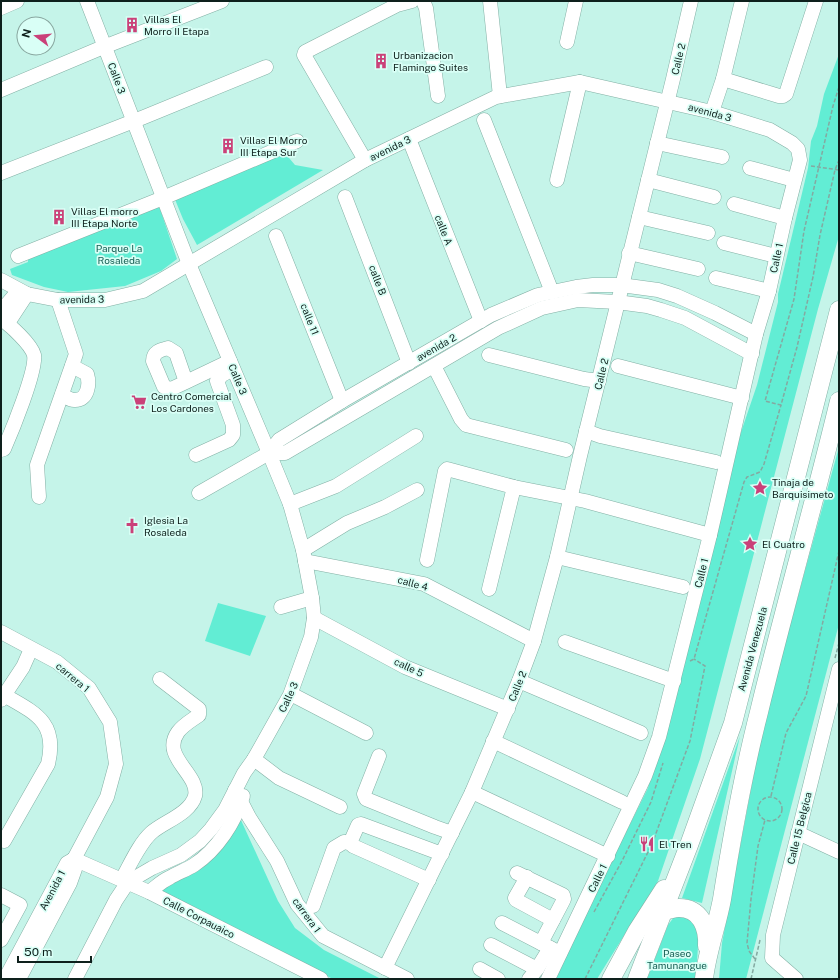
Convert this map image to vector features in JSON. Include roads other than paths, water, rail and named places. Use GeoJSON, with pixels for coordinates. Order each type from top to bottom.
{"type":"FeatureCollection","features":[{"type":"Feature","properties":{"kind":"main road","name":"Avenida Venezuela"},"geometry":{"type":"LineString","coordinates":[[649,920],[689,845],[733,723],[839,310]]}},
{"type":"Feature","properties":{"kind":"main road"},"geometry":{"type":"LineString","coordinates":[[705,974],[720,909],[735,820],[758,713],[826,457],[839,401]]}},
{"type":"Feature","properties":{"kind":"main road"},"geometry":{"type":"LineString","coordinates":[[600,979],[649,920],[680,908],[691,911],[700,917],[708,934],[705,974]]}},
{"type":"Feature","properties":{"kind":"main road"},"geometry":{"type":"LineString","coordinates":[[611,979],[649,920]]}},
{"type":"Feature","properties":{"kind":"main road"},"geometry":{"type":"LineString","coordinates":[[637,979],[649,920]]}},
{"type":"Feature","properties":{"kind":"street"},"geometry":{"type":"LineString","coordinates":[[1,8],[17,1]]}},
{"type":"Feature","properties":{"kind":"street","name":"Calle 3"},"geometry":{"type":"LineString","coordinates":[[88,1],[189,264],[290,504],[304,555],[314,618],[311,637],[291,694],[254,759],[238,796]]}},
{"type":"Feature","properties":{"kind":"street"},"geometry":{"type":"LineString","coordinates":[[1,90],[222,1]]}},
{"type":"Feature","properties":{"kind":"street"},"geometry":{"type":"LineString","coordinates":[[366,160],[304,55],[305,52],[397,5],[412,1]]}},
{"type":"Feature","properties":{"kind":"street"},"geometry":{"type":"LineString","coordinates":[[423,1],[426,8],[438,96]]}},
{"type":"Feature","properties":{"kind":"street"},"geometry":{"type":"LineString","coordinates":[[490,1],[500,96]]}},
{"type":"Feature","properties":{"kind":"street"},"geometry":{"type":"LineString","coordinates":[[567,42],[576,1]]}},
{"type":"Feature","properties":{"kind":"street","name":"Calle 2"},"geometry":{"type":"LineString","coordinates":[[386,968],[472,792],[508,709],[534,641],[557,557],[617,302],[691,1]]}},
{"type":"Feature","properties":{"kind":"street"},"geometry":{"type":"LineString","coordinates":[[712,112],[723,79],[742,1]]}},
{"type":"Feature","properties":{"kind":"street"},"geometry":{"type":"LineString","coordinates":[[723,79],[784,96],[786,94],[816,1]]}},
{"type":"Feature","properties":{"kind":"street"},"geometry":{"type":"LineString","coordinates":[[1,173],[266,67]]}},
{"type":"Feature","properties":{"kind":"street"},"geometry":{"type":"LineString","coordinates":[[557,180],[580,82]]}},
{"type":"Feature","properties":{"kind":"street","name":"avenida 3"},"geometry":{"type":"LineString","coordinates":[[1,280],[23,292],[58,300],[105,300],[143,291],[366,160],[496,96],[580,82],[712,112],[770,130],[792,143],[798,149]]}},
{"type":"Feature","properties":{"kind":"street"},"geometry":{"type":"LineString","coordinates":[[484,120],[552,292]]}},
{"type":"Feature","properties":{"kind":"street","name":"calle A"},"geometry":{"type":"LineString","coordinates":[[409,139],[481,321]]}},
{"type":"Feature","properties":{"kind":"street"},"geometry":{"type":"LineString","coordinates":[[18,256],[163,198],[297,141]]}},
{"type":"Feature","properties":{"kind":"street"},"geometry":{"type":"LineString","coordinates":[[657,143],[722,158]]}},
{"type":"Feature","properties":{"kind":"street","name":"Calle 1"},"geometry":{"type":"LineString","coordinates":[[548,979],[550,948],[608,856],[647,770],[659,736],[710,535],[756,334],[769,291],[776,256],[800,160],[798,149]]}},
{"type":"Feature","properties":{"kind":"street"},"geometry":{"type":"LineString","coordinates":[[750,168],[794,180]]}},
{"type":"Feature","properties":{"kind":"street"},"geometry":{"type":"LineString","coordinates":[[648,180],[714,197]]}},
{"type":"Feature","properties":{"kind":"street","name":"calle B"},"geometry":{"type":"LineString","coordinates":[[345,197],[409,362]]}},
{"type":"Feature","properties":{"kind":"street"},"geometry":{"type":"LineString","coordinates":[[734,204],[785,218]]}},
{"type":"Feature","properties":{"kind":"street"},"geometry":{"type":"LineString","coordinates":[[639,217],[708,234]]}},
{"type":"Feature","properties":{"kind":"street","name":"calle 11"},"geometry":{"type":"LineString","coordinates":[[276,236],[342,401]]}},
{"type":"Feature","properties":{"kind":"street"},"geometry":{"type":"LineString","coordinates":[[724,243],[776,256]]}},
{"type":"Feature","properties":{"kind":"street"},"geometry":{"type":"LineString","coordinates":[[629,253],[698,269]]}},
{"type":"Feature","properties":{"kind":"street"},"geometry":{"type":"LineString","coordinates":[[716,278],[769,291]]}},
{"type":"Feature","properties":{"kind":"street","name":"avenida 2"},"geometry":{"type":"LineString","coordinates":[[269,453],[279,440],[342,401],[491,315],[531,298],[552,292],[593,285],[622,286],[658,290],[677,296],[715,312],[756,334]]}},
{"type":"Feature","properties":{"kind":"street"},"geometry":{"type":"LineString","coordinates":[[1,450],[4,449],[14,424],[31,374],[34,356],[31,348],[3,318],[23,292]]}},
{"type":"Feature","properties":{"kind":"street"},"geometry":{"type":"LineString","coordinates":[[39,496],[37,465],[75,357],[75,351],[58,300]]}},
{"type":"Feature","properties":{"kind":"street"},"geometry":{"type":"LineString","coordinates":[[199,493],[269,453],[285,453],[498,328],[542,308],[578,300],[617,302],[647,306],[684,318],[752,354]]}},
{"type":"Feature","properties":{"kind":"street"},"geometry":{"type":"LineString","coordinates":[[489,355],[584,379],[599,381]]}},
{"type":"Feature","properties":{"kind":"street"},"geometry":{"type":"LineString","coordinates":[[186,382],[232,365]]}},
{"type":"Feature","properties":{"kind":"street"},"geometry":{"type":"LineString","coordinates":[[196,455],[229,440],[233,435],[232,425],[217,381],[232,365]]}},
{"type":"Feature","properties":{"kind":"street"},"geometry":{"type":"LineString","coordinates":[[62,395],[73,400],[80,399],[87,392],[89,382],[86,374],[72,366]]}},
{"type":"Feature","properties":{"kind":"street"},"geometry":{"type":"LineString","coordinates":[[434,366],[460,419],[466,425],[566,450]]}},
{"type":"Feature","properties":{"kind":"street"},"geometry":{"type":"LineString","coordinates":[[618,366],[742,398]]}},
{"type":"Feature","properties":{"kind":"street"},"geometry":{"type":"LineString","coordinates":[[586,431],[600,436],[716,462]]}},
{"type":"Feature","properties":{"kind":"street"},"geometry":{"type":"LineString","coordinates":[[290,504],[336,486],[416,436]]}},
{"type":"Feature","properties":{"kind":"street"},"geometry":{"type":"LineString","coordinates":[[427,560],[445,472],[447,469],[514,487],[571,498],[710,535]]}},
{"type":"Feature","properties":{"kind":"street"},"geometry":{"type":"LineString","coordinates":[[489,589],[514,487]]}},
{"type":"Feature","properties":{"kind":"street"},"geometry":{"type":"LineString","coordinates":[[304,555],[347,523],[417,490]]}},
{"type":"Feature","properties":{"kind":"street","name":"calle 4"},"geometry":{"type":"LineString","coordinates":[[304,555],[424,584],[534,641]]}},
{"type":"Feature","properties":{"kind":"street","name":"Calle 1"},"geometry":{"type":"LineString","coordinates":[[557,557],[683,587]]}},
{"type":"Feature","properties":{"kind":"street"},"geometry":{"type":"LineString","coordinates":[[281,607],[312,598]]}},
{"type":"Feature","properties":{"kind":"street","name":"calle 5"},"geometry":{"type":"LineString","coordinates":[[314,618],[405,667],[508,709]]}},
{"type":"Feature","properties":{"kind":"street","name":"carrera 1"},"geometry":{"type":"LineString","coordinates":[[1,632],[31,650],[57,662],[89,688],[110,722],[116,764],[107,797],[74,859]]}},
{"type":"Feature","properties":{"kind":"street"},"geometry":{"type":"LineString","coordinates":[[566,642],[674,681]]}},
{"type":"Feature","properties":{"kind":"street"},"geometry":{"type":"LineString","coordinates":[[4,842],[48,764],[51,752],[49,736],[43,721],[31,711],[2,697],[23,667],[31,650]]}},
{"type":"Feature","properties":{"kind":"street","name":"Calle 15 Belgica"},"geometry":{"type":"LineString","coordinates":[[796,979],[772,958],[774,935],[798,833],[836,693],[839,669]]}},
{"type":"Feature","properties":{"kind":"street"},"geometry":{"type":"LineString","coordinates":[[75,979],[147,838],[158,828],[172,821],[181,813],[191,803],[195,794],[194,785],[176,756],[173,747],[174,739],[179,731],[199,715],[199,708],[160,679]]}},
{"type":"Feature","properties":{"kind":"street"},"geometry":{"type":"LineString","coordinates":[[519,681],[641,733]]}},
{"type":"Feature","properties":{"kind":"street"},"geometry":{"type":"LineString","coordinates":[[291,694],[366,733]]}},
{"type":"Feature","properties":{"kind":"street"},"geometry":{"type":"LineString","coordinates":[[493,741],[622,802]]}},
{"type":"Feature","properties":{"kind":"street"},"geometry":{"type":"LineString","coordinates":[[379,756],[364,794],[366,798],[452,833]]}},
{"type":"Feature","properties":{"kind":"street"},"geometry":{"type":"LineString","coordinates":[[254,759],[279,778],[340,807]]}},
{"type":"Feature","properties":{"kind":"street","name":"Calle 1"},"geometry":{"type":"LineString","coordinates":[[472,792],[608,856]]}},
{"type":"Feature","properties":{"kind":"street"},"geometry":{"type":"LineString","coordinates":[[125,881],[182,855],[200,841],[212,829],[225,810],[238,796]]}},
{"type":"Feature","properties":{"kind":"street"},"geometry":{"type":"LineString","coordinates":[[149,892],[168,878],[193,866],[213,849],[234,818],[238,796]]}},
{"type":"Feature","properties":{"kind":"street","name":"carrera 1"},"geometry":{"type":"LineString","coordinates":[[238,796],[249,817],[277,861],[297,904],[323,936],[407,979]]}},
{"type":"Feature","properties":{"kind":"street"},"geometry":{"type":"LineString","coordinates":[[350,842],[356,828],[361,824],[442,854]]}},
{"type":"Feature","properties":{"kind":"street"},"geometry":{"type":"LineString","coordinates":[[798,833],[839,852]]}},
{"type":"Feature","properties":{"kind":"street"},"geometry":{"type":"LineString","coordinates":[[313,906],[334,848],[344,842],[350,842]]}},
{"type":"Feature","properties":{"kind":"street"},"geometry":{"type":"LineString","coordinates":[[350,842],[357,849],[429,880]]}},
{"type":"Feature","properties":{"kind":"street","name":"Calle Corpauaico"},"geometry":{"type":"LineString","coordinates":[[74,859],[149,892],[321,979]]}},
{"type":"Feature","properties":{"kind":"street","name":"Avenida 1"},"geometry":{"type":"LineString","coordinates":[[5,979],[67,863],[74,859],[75,869],[70,883],[19,979]]}},
{"type":"Feature","properties":{"kind":"street"},"geometry":{"type":"LineString","coordinates":[[491,945],[533,974],[550,948],[553,920],[564,899],[563,895],[522,875],[515,898],[516,900],[553,920]]}},
{"type":"Feature","properties":{"kind":"street"},"geometry":{"type":"LineString","coordinates":[[1,895],[20,905],[1,940]]}},
{"type":"Feature","properties":{"kind":"street"},"geometry":{"type":"LineString","coordinates":[[502,923],[550,948]]}},
{"type":"Feature","properties":{"kind":"street"},"geometry":{"type":"LineString","coordinates":[[480,969],[498,979]]}},
{"type":"Feature","properties":{"kind":"place","name":"Villas El Morro II Etapa"},"geometry":{"type":"Point","coordinates":[132,25]}},
{"type":"Feature","properties":{"kind":"place","name":"Urbanizacion Flamingo Suites"},"geometry":{"type":"Point","coordinates":[381,61]}},
{"type":"Feature","properties":{"kind":"place","name":"Villas El Morro III Etapa Sur"},"geometry":{"type":"Point","coordinates":[228,146]}},
{"type":"Feature","properties":{"kind":"place","name":"Villas El morro III Etapa Norte"},"geometry":{"type":"Point","coordinates":[59,217]}},
{"type":"Feature","properties":{"kind":"place","name":"Centro Comercial Los Cardones"},"geometry":{"type":"Point","coordinates":[139,402]}},
{"type":"Feature","properties":{"kind":"place","name":"Tinaja de Barquisimeto"},"geometry":{"type":"Point","coordinates":[760,488]}},
{"type":"Feature","properties":{"kind":"place","name":"Iglesia La Rosaleda"},"geometry":{"type":"Point","coordinates":[132,526]}},
{"type":"Feature","properties":{"kind":"place","name":"El Cuatro"},"geometry":{"type":"Point","coordinates":[750,544]}},
{"type":"Feature","properties":{"kind":"place","name":"El Tren"},"geometry":{"type":"Point","coordinates":[647,844]}},
{"type":"Feature","properties":{"kind":"park label","name":"Parque La Rosaleda"},"geometry":{"type":"Point","coordinates":[119,254]}},
{"type":"Feature","properties":{"kind":"park label","name":"Paseo Tamunangue"},"geometry":{"type":"Point","coordinates":[677,958]}}]}
